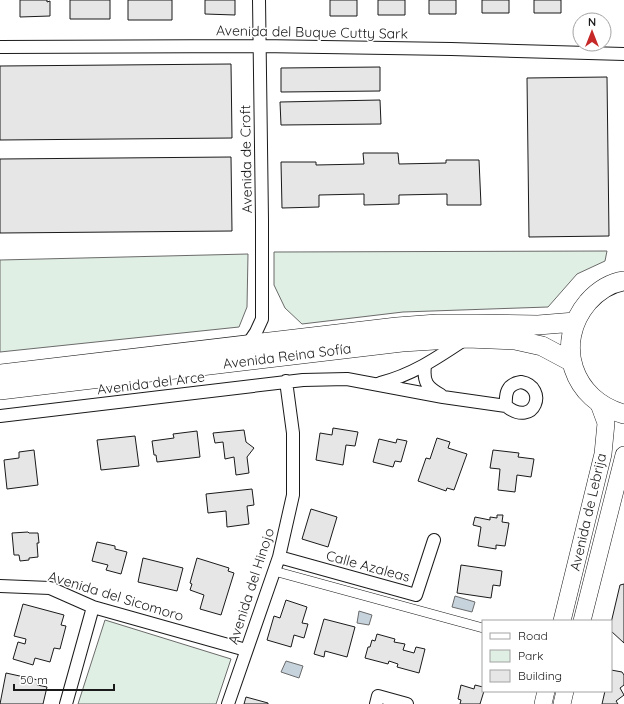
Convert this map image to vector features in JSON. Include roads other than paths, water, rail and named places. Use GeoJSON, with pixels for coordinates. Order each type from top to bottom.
{"type":"FeatureCollection","features":[{"type":"Feature","properties":{"kind":"main road"},"geometry":{"type":"LineString","coordinates":[[624,281],[605,288],[592,297],[582,309],[575,322],[570,342],[574,372],[584,390],[599,404],[615,412],[624,414]]}},
{"type":"Feature","properties":{"kind":"main road","name":"Avenida Reina Sofía"},"geometry":{"type":"LineString","coordinates":[[0,374],[397,327],[437,324],[538,325],[575,322]]}},
{"type":"Feature","properties":{"kind":"main road","name":"Avenida Reina Sofía"},"geometry":{"type":"LineString","coordinates":[[0,390],[394,343],[467,338],[515,340],[542,346],[572,362]]}},
{"type":"Feature","properties":{"kind":"main road","name":"Avenida de Lebrija"},"geometry":{"type":"LineString","coordinates":[[562,620],[603,454],[606,423],[599,404]]}},
{"type":"Feature","properties":{"kind":"main road","name":"Avenida de Lebrija"},"geometry":{"type":"LineString","coordinates":[[582,620],[624,455]]}},
{"type":"Feature","properties":{"kind":"main road"},"geometry":{"type":"LineString","coordinates":[[542,704],[546,692]]}},
{"type":"Feature","properties":{"kind":"main road"},"geometry":{"type":"LineString","coordinates":[[562,704],[565,692]]}},
{"type":"Feature","properties":{"kind":"street","name":"Avenida de Croft"},"geometry":{"type":"LineString","coordinates":[[248,344],[262,319],[260,46],[258,0]]}},
{"type":"Feature","properties":{"kind":"street","name":"Avenida del Buque Cutty Sark"},"geometry":{"type":"LineString","coordinates":[[0,48],[260,46],[624,54]]}},
{"type":"Feature","properties":{"kind":"street"},"geometry":{"type":"LineString","coordinates":[[262,319],[268,332],[278,341]]}},
{"type":"Feature","properties":{"kind":"street","name":"Avenida del Arce"},"geometry":{"type":"LineString","coordinates":[[376,384],[397,379],[425,366],[467,338]]}},
{"type":"Feature","properties":{"kind":"street"},"geometry":{"type":"LineString","coordinates":[[425,366],[424,376],[428,386],[443,397]]}},
{"type":"Feature","properties":{"kind":"street","name":"Avenida del Arce"},"geometry":{"type":"LineString","coordinates":[[0,416],[176,396],[286,381],[347,379],[443,397],[506,406]]}},
{"type":"Feature","properties":{"kind":"street","name":"Avenida del Hinojo"},"geometry":{"type":"LineString","coordinates":[[228,704],[279,557],[293,495],[293,433],[286,381]]}},
{"type":"Feature","properties":{"kind":"street","name":"Calle Azaleas"},"geometry":{"type":"LineString","coordinates":[[279,557],[416,595],[434,540]]}},
{"type":"Feature","properties":{"kind":"street"},"geometry":{"type":"LineString","coordinates":[[274,571],[482,628]]}},
{"type":"Feature","properties":{"kind":"street","name":"Avenida del Sicomoro"},"geometry":{"type":"LineString","coordinates":[[0,586],[50,588],[93,607],[246,650]]}},
{"type":"Feature","properties":{"kind":"street"},"geometry":{"type":"LineString","coordinates":[[66,704],[93,607]]}},
{"type":"Feature","properties":{"kind":"street"},"geometry":{"type":"LineString","coordinates":[[376,704],[378,696],[406,704]]}}]}
